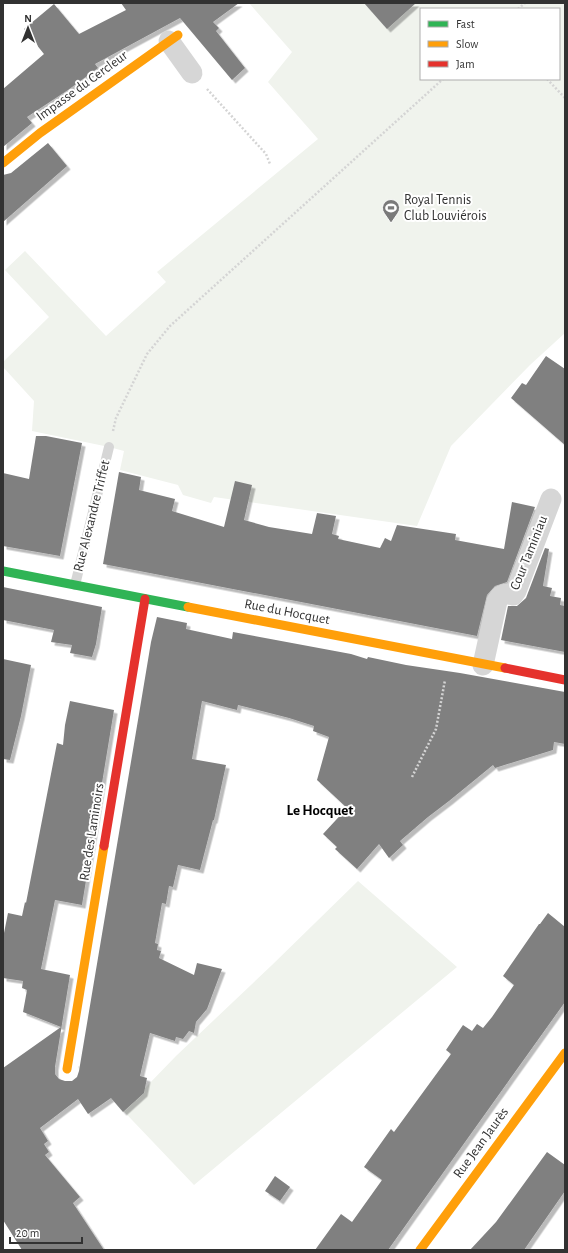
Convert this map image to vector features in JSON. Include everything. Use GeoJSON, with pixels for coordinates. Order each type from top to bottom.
{"type":"FeatureCollection","features":[{"type":"Feature","properties":{"kind":"street"},"geometry":{"type":"LineString","coordinates":[[174,38],[192,73]]}},
{"type":"Feature","properties":{"kind":"street","name":"Impasse du Cercleur"},"geometry":{"type":"LineString","coordinates":[[3,163],[24,141],[174,38]]}},
{"type":"Feature","properties":{"kind":"street","name":"Cour Taminiau"},"geometry":{"type":"LineString","coordinates":[[484,665],[497,601],[500,596],[507,594],[514,595],[551,499]]}},
{"type":"Feature","properties":{"kind":"street","name":"Rue du Hocquet"},"geometry":{"type":"LineString","coordinates":[[3,571],[449,659],[565,680]]}},
{"type":"Feature","properties":{"kind":"street","name":"Rue des Laminoirs"},"geometry":{"type":"LineString","coordinates":[[67,1069],[145,599]]}},
{"type":"Feature","properties":{"kind":"street","name":"Rue Jean Jaurès"},"geometry":{"type":"LineString","coordinates":[[420,1250],[565,1053]]}},
{"type":"Feature","properties":{"kind":"lane","name":"Rue Alexandre Triffet"},"geometry":{"type":"LineString","coordinates":[[75,585],[109,447]]}},
{"type":"Feature","properties":{"kind":"path"},"geometry":{"type":"LineString","coordinates":[[192,73],[266,154],[270,164]]}},
{"type":"Feature","properties":{"kind":"path"},"geometry":{"type":"LineString","coordinates":[[109,447],[116,418],[147,354],[170,326],[441,80]]}},
{"type":"Feature","properties":{"kind":"path"},"geometry":{"type":"LineString","coordinates":[[548,80],[565,98]]}},
{"type":"Feature","properties":{"kind":"path"},"geometry":{"type":"LineString","coordinates":[[412,777],[436,729],[449,659]]}},
{"type":"Feature","properties":{"kind":"shaded area","name":"Royal Tennis Club Louviérois"},"geometry":{"type":"Polygon","coordinates":[[[249,3],[565,3],[565,333],[530,365],[451,446],[417,526],[214,497],[211,503],[183,495],[178,485],[120,470],[124,451],[32,431],[34,401],[3,367],[3,362],[49,317],[5,270],[25,251],[106,336],[166,282],[157,272],[318,139],[268,82],[292,52],[249,3]]]}},
{"type":"Feature","properties":{"kind":"shaded area"},"geometry":{"type":"Polygon","coordinates":[[[358,881],[457,967],[194,1185],[92,1078],[78,1068],[78,1066],[146,1087],[176,1056],[358,881]]]}},
{"type":"Feature","properties":{"kind":"building"},"geometry":{"type":"Polygon","coordinates":[[[121,3],[239,3],[213,22],[219,28],[216,31],[245,68],[232,80],[180,18],[95,64],[98,68],[27,117],[32,123],[3,147],[3,89],[44,54],[24,29],[54,4],[79,34],[126,10],[121,3]]]}},
{"type":"Feature","properties":{"kind":"building"},"geometry":{"type":"Polygon","coordinates":[[[364,3],[416,3],[387,29],[364,3]]]}},
{"type":"Feature","properties":{"kind":"building"},"geometry":{"type":"Polygon","coordinates":[[[48,143],[67,166],[3,222],[3,175],[11,173],[48,143]]]}},
{"type":"Feature","properties":{"kind":"building"},"geometry":{"type":"Polygon","coordinates":[[[546,356],[565,369],[565,445],[511,398],[522,383],[526,385],[546,356]]]}},
{"type":"Feature","properties":{"kind":"building"},"geometry":{"type":"Polygon","coordinates":[[[36,436],[46,436],[82,443],[60,556],[3,546],[3,473],[29,479],[36,436]]]}},
{"type":"Feature","properties":{"kind":"building"},"geometry":{"type":"Polygon","coordinates":[[[119,472],[141,477],[139,490],[175,499],[172,511],[224,527],[235,481],[252,485],[244,520],[269,527],[312,534],[317,513],[336,516],[332,534],[339,536],[338,539],[380,548],[385,538],[391,541],[397,525],[456,534],[455,540],[504,549],[512,502],[535,507],[507,582],[495,586],[487,595],[477,636],[103,564],[119,472]]]}},
{"type":"Feature","properties":{"kind":"building"},"geometry":{"type":"Polygon","coordinates":[[[545,548],[549,549],[543,586],[552,588],[550,596],[561,598],[560,605],[565,606],[565,652],[501,640],[508,606],[517,606],[526,598],[545,548]]]}},
{"type":"Feature","properties":{"kind":"building"},"geometry":{"type":"Polygon","coordinates":[[[3,587],[102,607],[96,644],[92,657],[70,653],[72,645],[51,642],[54,630],[3,620],[3,587]]]}},
{"type":"Feature","properties":{"kind":"building"},"geometry":{"type":"Polygon","coordinates":[[[157,617],[187,623],[186,629],[232,639],[233,632],[351,654],[367,659],[368,657],[406,665],[565,692],[565,744],[554,742],[553,750],[495,768],[493,765],[400,841],[403,845],[389,858],[379,844],[357,869],[335,849],[337,847],[323,834],[347,808],[317,780],[329,737],[313,731],[314,726],[289,718],[238,705],[237,710],[202,701],[192,759],[226,765],[214,820],[200,870],[178,865],[173,887],[169,886],[166,904],[162,903],[155,943],[158,944],[157,950],[161,951],[159,958],[194,975],[197,963],[222,969],[207,1009],[196,1022],[194,1033],[189,1031],[183,1039],[176,1037],[175,1041],[150,1033],[140,1076],[147,1078],[144,1093],[123,1112],[111,1098],[88,1114],[78,1099],[40,1128],[48,1141],[44,1144],[49,1152],[45,1155],[80,1197],[73,1203],[104,1250],[22,1250],[3,1220],[3,1068],[61,1027],[23,1012],[27,990],[22,988],[23,981],[3,978],[3,938],[8,913],[22,916],[25,902],[26,903],[57,743],[63,745],[70,701],[114,710],[82,905],[55,900],[41,969],[70,975],[55,1074],[59,1079],[72,1081],[77,1077],[79,1071],[151,642],[157,617]]]}},
{"type":"Feature","properties":{"kind":"building"},"geometry":{"type":"Polygon","coordinates":[[[3,659],[31,665],[21,716],[10,760],[3,759],[3,659]]]}},
{"type":"Feature","properties":{"kind":"building"},"geometry":{"type":"Polygon","coordinates":[[[548,913],[565,927],[565,1002],[388,1250],[315,1250],[341,1214],[352,1222],[382,1180],[364,1167],[391,1129],[394,1132],[451,1054],[446,1050],[463,1025],[472,1031],[477,1024],[483,1028],[492,1017],[514,985],[503,976],[548,913]]]}},
{"type":"Feature","properties":{"kind":"building"},"geometry":{"type":"Polygon","coordinates":[[[547,1152],[565,1165],[565,1191],[524,1250],[470,1250],[496,1222],[547,1152]]]}},
{"type":"Feature","properties":{"kind":"building"},"geometry":{"type":"Polygon","coordinates":[[[275,1176],[290,1187],[280,1201],[265,1191],[275,1176]]]}},
{"type":"Feature","properties":{"kind":"traffic: fast"},"geometry":{"type":"LineString","coordinates":[[3,571],[188,607]]}},
{"type":"Feature","properties":{"kind":"traffic: slow"},"geometry":{"type":"LineString","coordinates":[[3,163],[40,133],[178,35]]}},
{"type":"Feature","properties":{"kind":"traffic: slow"},"geometry":{"type":"LineString","coordinates":[[188,607],[505,668]]}},
{"type":"Feature","properties":{"kind":"traffic: slow"},"geometry":{"type":"LineString","coordinates":[[67,1069],[104,846]]}},
{"type":"Feature","properties":{"kind":"traffic: slow"},"geometry":{"type":"LineString","coordinates":[[420,1250],[565,1053]]}},
{"type":"Feature","properties":{"kind":"traffic: jam"},"geometry":{"type":"LineString","coordinates":[[104,846],[145,599]]}},
{"type":"Feature","properties":{"kind":"traffic: jam"},"geometry":{"type":"LineString","coordinates":[[505,668],[565,680]]}},
{"type":"Feature","properties":{"kind":"place","name":"Royal Tennis Club Louviérois"},"geometry":{"type":"Point","coordinates":[391,223]}},
{"type":"Feature","properties":{"kind":"district","name":"Le Hocquet"},"geometry":{"type":"Point","coordinates":[320,810]}}]}
